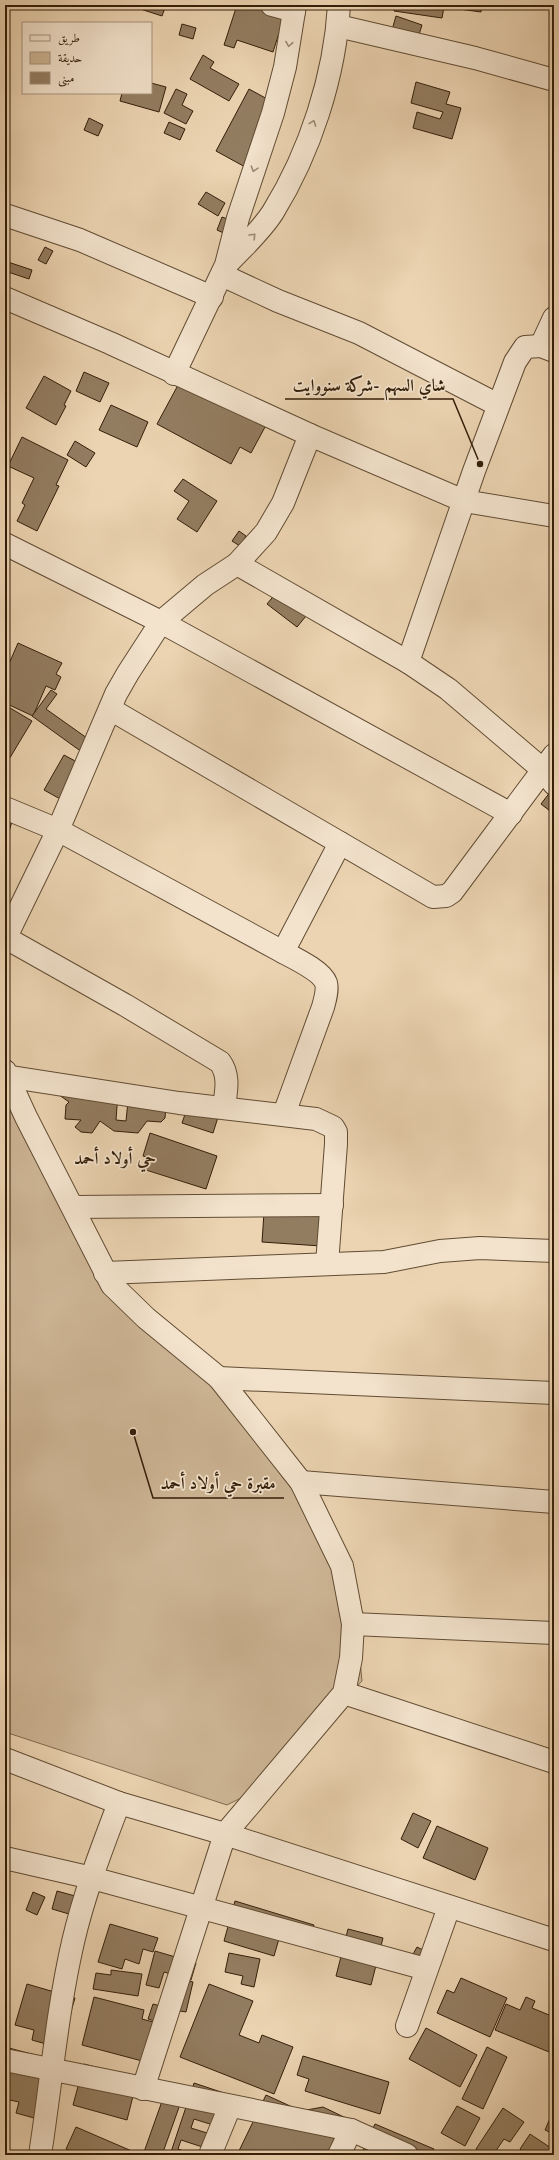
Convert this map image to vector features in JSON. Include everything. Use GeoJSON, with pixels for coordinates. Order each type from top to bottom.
{"type":"FeatureCollection","features":[{"type":"Feature","properties":{"kind":"street"},"geometry":{"type":"LineString","coordinates":[[174,374],[224,270],[238,218],[277,98],[285,67],[294,8],[272,5]]}},
{"type":"Feature","properties":{"kind":"street"},"geometry":{"type":"LineString","coordinates":[[224,270],[272,213],[298,165],[316,114],[331,61],[338,16],[475,58],[554,80]]}},
{"type":"Feature","properties":{"kind":"street"},"geometry":{"type":"LineString","coordinates":[[5,215],[80,240],[212,297]]}},
{"type":"Feature","properties":{"kind":"street"},"geometry":{"type":"LineString","coordinates":[[224,270],[278,301],[359,333],[498,405]]}},
{"type":"Feature","properties":{"kind":"street"},"geometry":{"type":"LineString","coordinates":[[5,298],[310,435],[464,501],[554,516]]}},
{"type":"Feature","properties":{"kind":"street"},"geometry":{"type":"LineString","coordinates":[[408,662],[498,405],[515,362],[525,347],[548,348],[554,318]]}},
{"type":"Feature","properties":{"kind":"street"},"geometry":{"type":"LineString","coordinates":[[224,1107],[227,1079],[226,1070],[220,1062],[125,1005],[5,939],[58,830],[110,709],[128,672],[161,622],[205,585],[237,564],[266,532],[283,503],[310,435]]}},
{"type":"Feature","properties":{"kind":"street"},"geometry":{"type":"LineString","coordinates":[[5,544],[161,622],[511,814]]}},
{"type":"Feature","properties":{"kind":"street"},"geometry":{"type":"LineString","coordinates":[[110,709],[433,897],[439,898],[452,892],[511,814],[550,769],[448,689],[408,662],[237,564]]}},
{"type":"Feature","properties":{"kind":"street"},"geometry":{"type":"LineString","coordinates":[[5,808],[58,830],[283,952],[314,970],[326,981],[327,990],[323,1008],[284,1114]]}},
{"type":"Feature","properties":{"kind":"street"},"geometry":{"type":"LineString","coordinates":[[283,952],[340,843]]}},
{"type":"Feature","properties":{"kind":"street"},"geometry":{"type":"LineString","coordinates":[[5,1071],[6,1076],[105,1273],[126,1300],[219,1378],[301,1482],[342,1566],[353,1624],[351,1658],[344,1693],[225,1834],[142,2089]]}},
{"type":"Feature","properties":{"kind":"street"},"geometry":{"type":"LineString","coordinates":[[6,1076],[179,1103],[284,1114],[316,1119],[333,1127],[336,1132],[336,1144],[327,1264]]}},
{"type":"Feature","properties":{"kind":"street"},"geometry":{"type":"LineString","coordinates":[[73,1207],[332,1205]]}},
{"type":"Feature","properties":{"kind":"street"},"geometry":{"type":"LineString","coordinates":[[105,1273],[384,1262],[440,1251],[480,1248],[554,1251]]}},
{"type":"Feature","properties":{"kind":"street"},"geometry":{"type":"LineString","coordinates":[[219,1378],[554,1393]]}},
{"type":"Feature","properties":{"kind":"street"},"geometry":{"type":"LineString","coordinates":[[301,1482],[554,1502]]}},
{"type":"Feature","properties":{"kind":"street"},"geometry":{"type":"LineString","coordinates":[[353,1624],[554,1633]]}},
{"type":"Feature","properties":{"kind":"street"},"geometry":{"type":"LineString","coordinates":[[344,1693],[554,1762]]}},
{"type":"Feature","properties":{"kind":"street"},"geometry":{"type":"LineString","coordinates":[[5,1759],[119,1803],[225,1834],[554,1940]]}},
{"type":"Feature","properties":{"kind":"street"},"geometry":{"type":"LineString","coordinates":[[40,2155],[63,1991],[74,1939],[92,1878],[119,1803]]}},
{"type":"Feature","properties":{"kind":"street"},"geometry":{"type":"LineString","coordinates":[[5,1858],[92,1878],[426,1969]]}},
{"type":"Feature","properties":{"kind":"street"},"geometry":{"type":"LineString","coordinates":[[407,2026],[449,1906]]}},
{"type":"Feature","properties":{"kind":"street"},"geometry":{"type":"LineString","coordinates":[[5,2060],[142,2089],[351,2130],[407,2155]]}},
{"type":"Feature","properties":{"kind":"street"},"geometry":{"type":"LineString","coordinates":[[210,2155],[230,2106]]}},
{"type":"Feature","properties":{"kind":"street"},"geometry":{"type":"LineString","coordinates":[[338,2155],[351,2130]]}},
{"type":"Feature","properties":{"kind":"green space"},"geometry":{"type":"Polygon","coordinates":[[[5,1086],[108,1290],[216,1381],[306,1484],[352,1576],[362,1681],[261,1788],[227,1805],[5,1732],[5,1086]]]}},
{"type":"Feature","properties":{"kind":"building"},"geometry":{"type":"Polygon","coordinates":[[[128,5],[166,5],[162,16],[128,5]]]}},
{"type":"Feature","properties":{"kind":"building"},"geometry":{"type":"Polygon","coordinates":[[[237,5],[288,5],[273,52],[237,40],[234,48],[224,45],[237,5]]]}},
{"type":"Feature","properties":{"kind":"building"},"geometry":{"type":"Polygon","coordinates":[[[394,5],[482,5],[481,12],[444,7],[442,18],[394,11],[394,5]]]}},
{"type":"Feature","properties":{"kind":"building"},"geometry":{"type":"Polygon","coordinates":[[[396,16],[422,25],[418,38],[392,30],[396,16]]]}},
{"type":"Feature","properties":{"kind":"building"},"geometry":{"type":"Polygon","coordinates":[[[182,24],[196,28],[193,39],[179,35],[182,24]]]}},
{"type":"Feature","properties":{"kind":"building"},"geometry":{"type":"Polygon","coordinates":[[[203,55],[214,62],[210,68],[239,84],[229,101],[190,79],[203,55]]]}},
{"type":"Feature","properties":{"kind":"building"},"geometry":{"type":"Polygon","coordinates":[[[416,82],[450,92],[446,104],[461,108],[452,139],[413,128],[417,112],[440,119],[443,112],[411,103],[416,82]]]}},
{"type":"Feature","properties":{"kind":"building"},"geometry":{"type":"Polygon","coordinates":[[[152,83],[166,87],[159,112],[120,101],[122,94],[152,94],[152,83]]]}},
{"type":"Feature","properties":{"kind":"building"},"geometry":{"type":"Polygon","coordinates":[[[176,89],[187,94],[182,105],[193,111],[186,124],[164,113],[176,89]]]}},
{"type":"Feature","properties":{"kind":"building"},"geometry":{"type":"Polygon","coordinates":[[[249,89],[280,106],[247,168],[216,151],[249,89]]]}},
{"type":"Feature","properties":{"kind":"building"},"geometry":{"type":"Polygon","coordinates":[[[89,118],[103,125],[98,136],[84,130],[89,118]]]}},
{"type":"Feature","properties":{"kind":"building"},"geometry":{"type":"Polygon","coordinates":[[[169,122],[185,129],[180,140],[164,133],[169,122]]]}},
{"type":"Feature","properties":{"kind":"building"},"geometry":{"type":"Polygon","coordinates":[[[206,192],[225,203],[218,216],[198,204],[206,192]]]}},
{"type":"Feature","properties":{"kind":"building"},"geometry":{"type":"Polygon","coordinates":[[[222,217],[233,221],[228,235],[217,230],[222,217]]]}},
{"type":"Feature","properties":{"kind":"building"},"geometry":{"type":"Polygon","coordinates":[[[45,247],[53,251],[46,264],[38,260],[45,247]]]}},
{"type":"Feature","properties":{"kind":"building"},"geometry":{"type":"Polygon","coordinates":[[[5,261],[32,270],[29,279],[5,271],[5,261]]]}},
{"type":"Feature","properties":{"kind":"building"},"geometry":{"type":"Polygon","coordinates":[[[84,372],[109,383],[100,402],[76,391],[84,372]]]}},
{"type":"Feature","properties":{"kind":"building"},"geometry":{"type":"Polygon","coordinates":[[[184,374],[272,414],[251,453],[240,447],[231,464],[157,424],[184,374]]]}},
{"type":"Feature","properties":{"kind":"building"},"geometry":{"type":"Polygon","coordinates":[[[44,376],[71,391],[64,405],[66,406],[56,425],[26,408],[44,376]]]}},
{"type":"Feature","properties":{"kind":"building"},"geometry":{"type":"Polygon","coordinates":[[[111,405],[148,422],[137,447],[99,430],[111,405]]]}},
{"type":"Feature","properties":{"kind":"building"},"geometry":{"type":"Polygon","coordinates":[[[22,437],[68,460],[56,485],[59,486],[37,531],[17,521],[25,505],[22,503],[34,478],[8,466],[22,437]]]}},
{"type":"Feature","properties":{"kind":"building"},"geometry":{"type":"Polygon","coordinates":[[[75,441],[95,453],[86,467],[67,455],[75,441]]]}},
{"type":"Feature","properties":{"kind":"building"},"geometry":{"type":"Polygon","coordinates":[[[183,479],[217,501],[197,532],[177,519],[189,501],[174,491],[183,479]]]}},
{"type":"Feature","properties":{"kind":"building"},"geometry":{"type":"Polygon","coordinates":[[[239,531],[246,536],[240,546],[232,541],[239,531]]]}},
{"type":"Feature","properties":{"kind":"building"},"geometry":{"type":"Polygon","coordinates":[[[276,593],[306,616],[297,627],[267,604],[276,593]]]}},
{"type":"Feature","properties":{"kind":"building"},"geometry":{"type":"Polygon","coordinates":[[[18,643],[62,663],[56,674],[61,677],[55,690],[46,686],[33,716],[5,703],[5,673],[18,643]]]}},
{"type":"Feature","properties":{"kind":"building"},"geometry":{"type":"Polygon","coordinates":[[[51,690],[57,694],[46,709],[94,743],[86,755],[32,716],[51,690]]]}},
{"type":"Feature","properties":{"kind":"building"},"geometry":{"type":"Polygon","coordinates":[[[5,705],[32,721],[5,766],[5,705]]]}},
{"type":"Feature","properties":{"kind":"building"},"geometry":{"type":"Polygon","coordinates":[[[64,755],[90,769],[71,805],[44,790],[64,755]]]}},
{"type":"Feature","properties":{"kind":"building"},"geometry":{"type":"Polygon","coordinates":[[[554,787],[554,814],[541,804],[554,787]]]}},
{"type":"Feature","properties":{"kind":"building"},"geometry":{"type":"Polygon","coordinates":[[[5,816],[13,818],[5,845],[5,816]]]}},
{"type":"Feature","properties":{"kind":"building"},"geometry":{"type":"Polygon","coordinates":[[[34,1077],[120,1102],[117,1106],[116,1120],[126,1121],[129,1091],[167,1094],[165,1118],[161,1122],[147,1121],[138,1133],[114,1131],[100,1121],[92,1133],[81,1132],[75,1127],[81,1120],[65,1119],[66,1105],[69,1102],[34,1077]]]}},
{"type":"Feature","properties":{"kind":"building"},"geometry":{"type":"Polygon","coordinates":[[[190,1100],[220,1111],[213,1133],[182,1123],[190,1100]]]}},
{"type":"Feature","properties":{"kind":"building"},"geometry":{"type":"Polygon","coordinates":[[[150,1133],[217,1156],[206,1189],[146,1170],[149,1158],[143,1156],[150,1133]]]}},
{"type":"Feature","properties":{"kind":"building"},"geometry":{"type":"Polygon","coordinates":[[[265,1198],[338,1203],[336,1247],[262,1242],[265,1198]]]}},
{"type":"Feature","properties":{"kind":"building"},"geometry":{"type":"Polygon","coordinates":[[[413,1813],[431,1821],[418,1848],[401,1839],[413,1813]]]}},
{"type":"Feature","properties":{"kind":"building"},"geometry":{"type":"Polygon","coordinates":[[[437,1826],[488,1848],[475,1880],[423,1858],[437,1826]]]}},
{"type":"Feature","properties":{"kind":"building"},"geometry":{"type":"Polygon","coordinates":[[[57,1891],[75,1896],[69,1914],[52,1909],[57,1891]]]}},
{"type":"Feature","properties":{"kind":"building"},"geometry":{"type":"Polygon","coordinates":[[[33,1892],[45,1897],[37,1915],[26,1910],[33,1892]]]}},
{"type":"Feature","properties":{"kind":"building"},"geometry":{"type":"Polygon","coordinates":[[[235,1901],[314,1925],[310,1940],[281,1932],[274,1956],[224,1941],[235,1901]]]}},
{"type":"Feature","properties":{"kind":"building"},"geometry":{"type":"Polygon","coordinates":[[[110,1924],[158,1938],[153,1952],[143,1949],[139,1964],[125,1959],[122,1969],[98,1962],[110,1924]]]}},
{"type":"Feature","properties":{"kind":"building"},"geometry":{"type":"Polygon","coordinates":[[[348,1929],[383,1938],[371,1985],[336,1976],[348,1929]]]}},
{"type":"Feature","properties":{"kind":"building"},"geometry":{"type":"Polygon","coordinates":[[[417,1947],[427,1952],[422,1961],[412,1956],[417,1947]]]}},
{"type":"Feature","properties":{"kind":"building"},"geometry":{"type":"Polygon","coordinates":[[[155,1951],[196,1963],[191,1980],[164,1972],[159,1988],[146,1985],[155,1951]]]}},
{"type":"Feature","properties":{"kind":"building"},"geometry":{"type":"Polygon","coordinates":[[[229,1953],[260,1959],[254,1987],[241,1984],[243,1976],[225,1972],[229,1953]]]}},
{"type":"Feature","properties":{"kind":"building"},"geometry":{"type":"Polygon","coordinates":[[[111,1970],[142,1974],[138,1996],[93,1989],[96,1973],[111,1975],[111,1970]]]}},
{"type":"Feature","properties":{"kind":"building"},"geometry":{"type":"Polygon","coordinates":[[[461,1978],[507,1998],[490,2037],[437,2013],[447,1990],[454,1993],[461,1978]]]}},
{"type":"Feature","properties":{"kind":"building"},"geometry":{"type":"Polygon","coordinates":[[[187,1980],[193,1982],[186,2012],[180,2011],[187,1980]]]}},
{"type":"Feature","properties":{"kind":"building"},"geometry":{"type":"Polygon","coordinates":[[[27,1984],[75,1998],[60,2048],[32,2040],[34,2030],[15,2025],[27,1984]]]}},
{"type":"Feature","properties":{"kind":"building"},"geometry":{"type":"Polygon","coordinates":[[[209,1984],[253,2001],[239,2035],[259,2043],[262,2035],[293,2047],[274,2094],[180,2057],[209,1984]]]}},
{"type":"Feature","properties":{"kind":"building"},"geometry":{"type":"Polygon","coordinates":[[[94,1997],[144,2010],[142,2019],[171,2027],[161,2066],[82,2045],[94,1997]]]}},
{"type":"Feature","properties":{"kind":"building"},"geometry":{"type":"Polygon","coordinates":[[[526,1997],[535,2001],[532,2008],[554,2017],[554,2054],[495,2030],[506,2004],[520,2010],[526,1997]]]}},
{"type":"Feature","properties":{"kind":"building"},"geometry":{"type":"Polygon","coordinates":[[[153,2004],[176,2010],[172,2026],[148,2019],[153,2004]]]}},
{"type":"Feature","properties":{"kind":"building"},"geometry":{"type":"Polygon","coordinates":[[[426,2028],[477,2055],[460,2087],[409,2059],[426,2028]]]}},
{"type":"Feature","properties":{"kind":"building"},"geometry":{"type":"Polygon","coordinates":[[[487,2047],[507,2057],[483,2109],[462,2099],[487,2047]]]}},
{"type":"Feature","properties":{"kind":"building"},"geometry":{"type":"Polygon","coordinates":[[[9,2048],[61,2062],[52,2123],[16,2113],[19,2102],[5,2099],[5,2064],[9,2048]]]}},
{"type":"Feature","properties":{"kind":"building"},"geometry":{"type":"Polygon","coordinates":[[[303,2056],[389,2082],[380,2114],[305,2091],[309,2079],[297,2075],[303,2056]]]}},
{"type":"Feature","properties":{"kind":"building"},"geometry":{"type":"Polygon","coordinates":[[[84,2064],[155,2083],[134,2092],[127,2120],[73,2105],[84,2064]]]}},
{"type":"Feature","properties":{"kind":"building"},"geometry":{"type":"Polygon","coordinates":[[[194,2083],[242,2099],[232,2131],[194,2119],[191,2128],[226,2139],[221,2153],[181,2140],[178,2149],[195,2155],[170,2155],[194,2083]]]}},
{"type":"Feature","properties":{"kind":"building"},"geometry":{"type":"Polygon","coordinates":[[[166,2090],[183,2096],[162,2155],[154,2155],[144,2152],[166,2090]]]}},
{"type":"Feature","properties":{"kind":"building"},"geometry":{"type":"Polygon","coordinates":[[[266,2095],[301,2111],[323,2107],[348,2119],[332,2153],[323,2155],[237,2155],[266,2095]]]}},
{"type":"Feature","properties":{"kind":"building"},"geometry":{"type":"Polygon","coordinates":[[[457,2106],[480,2118],[465,2146],[441,2133],[457,2106]]]}},
{"type":"Feature","properties":{"kind":"building"},"geometry":{"type":"Polygon","coordinates":[[[503,2108],[524,2122],[510,2142],[504,2139],[493,2155],[485,2155],[476,2149],[503,2108]]]}},
{"type":"Feature","properties":{"kind":"building"},"geometry":{"type":"Polygon","coordinates":[[[554,2109],[554,2134],[545,2130],[554,2109]]]}},
{"type":"Feature","properties":{"kind":"building"},"geometry":{"type":"Polygon","coordinates":[[[375,2124],[434,2149],[431,2155],[361,2155],[375,2124]]]}},
{"type":"Feature","properties":{"kind":"building"},"geometry":{"type":"Polygon","coordinates":[[[76,2127],[141,2155],[80,2155],[66,2149],[76,2127]]]}},
{"type":"Feature","properties":{"kind":"building"},"geometry":{"type":"Polygon","coordinates":[[[530,2134],[554,2150],[554,2155],[528,2155],[520,2149],[530,2134]]]}},
{"type":"Feature","properties":{"kind":"place","name":"شاي السهم -شركة سنووايت"},"geometry":{"type":"Point","coordinates":[480,464]}},
{"type":"Feature","properties":{"kind":"place","name":"مقبرة حي أولاد أحمد"},"geometry":{"type":"Point","coordinates":[133,1432]}},
{"type":"Feature","properties":{"kind":"district","name":"حي أولاد أحمد"},"geometry":{"type":"Point","coordinates":[115,1159]}}]}
